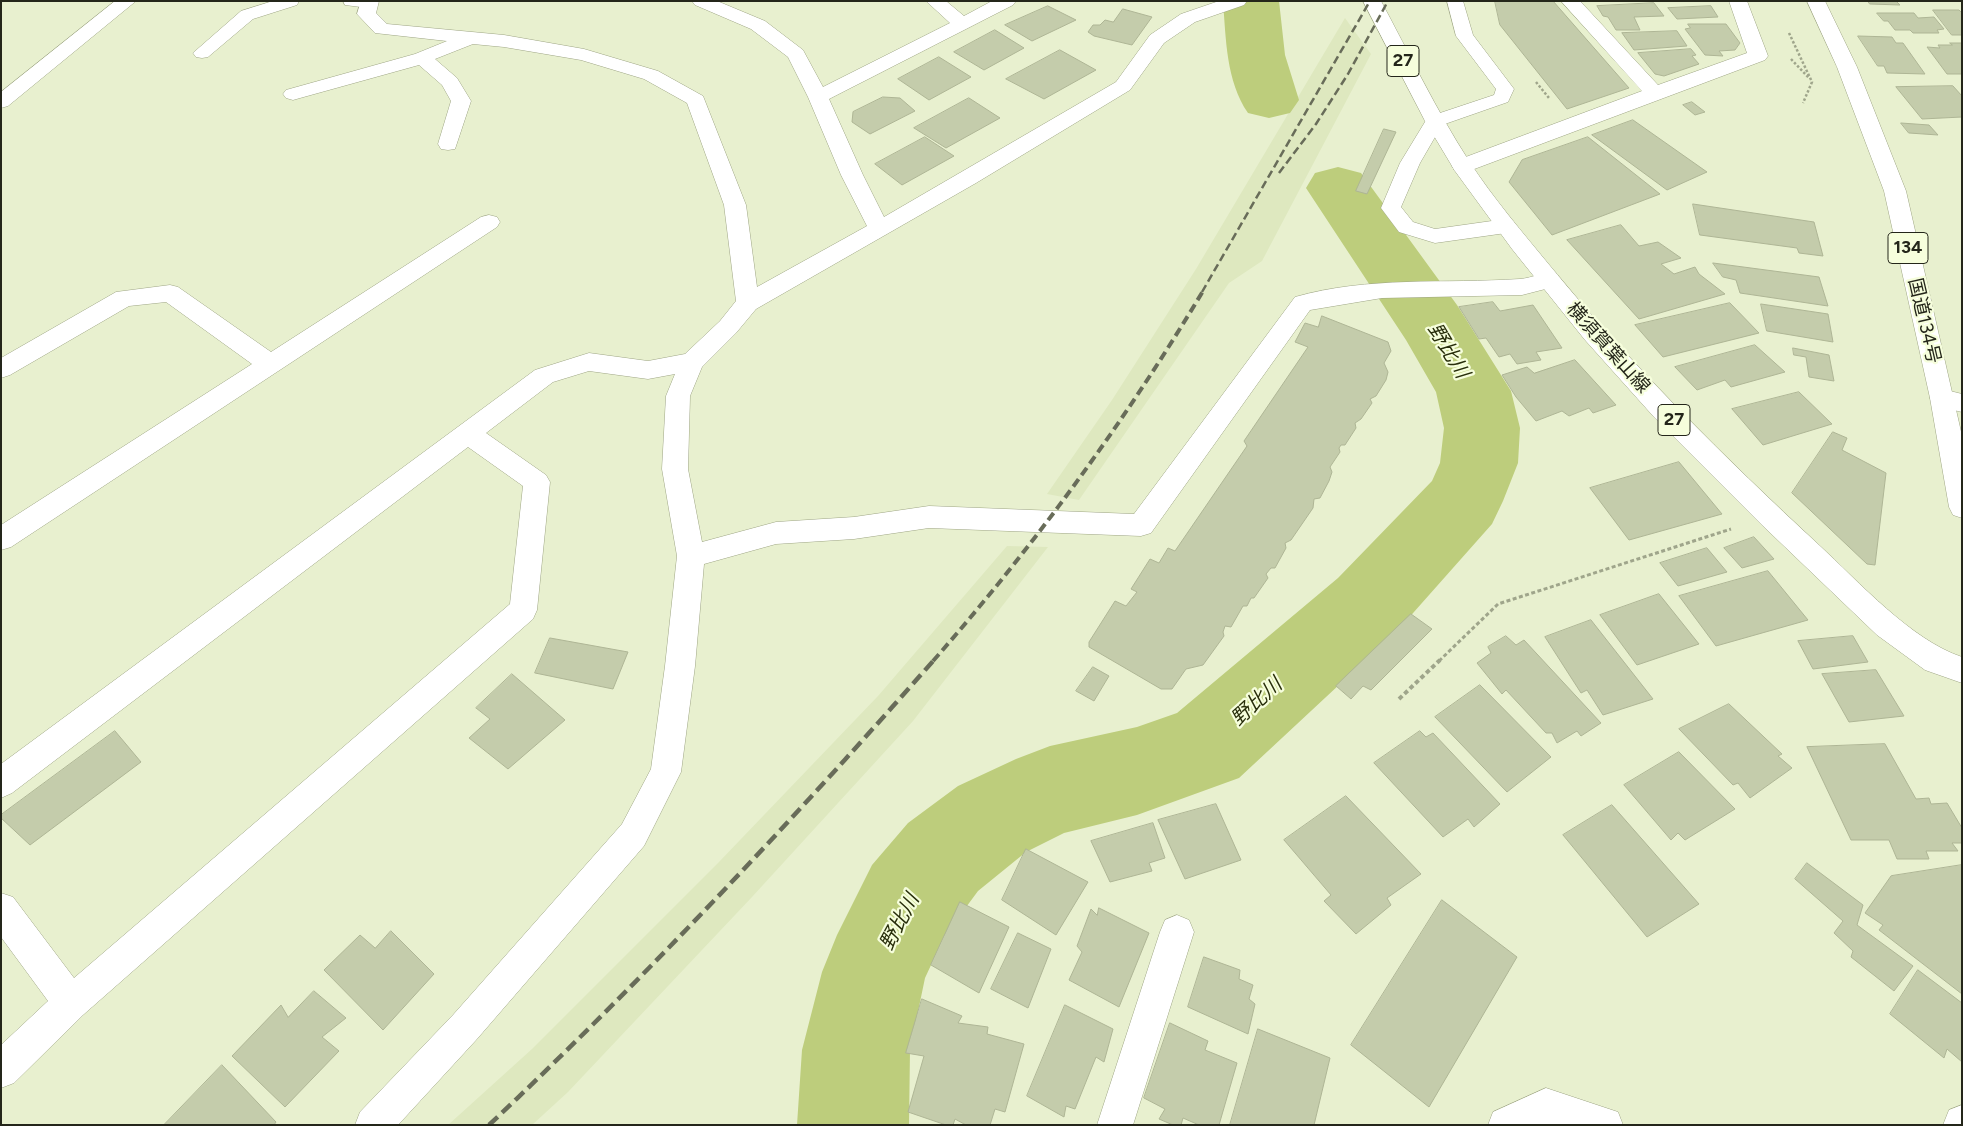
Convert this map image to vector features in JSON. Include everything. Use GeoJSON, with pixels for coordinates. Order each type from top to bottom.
{"type":"FeatureCollection","features":[{"type":"Feature","properties":{"kind":"main road"},"geometry":{"type":"LineString","coordinates":[[1,102],[127,1]]}},
{"type":"Feature","properties":{"kind":"main road"},"geometry":{"type":"LineString","coordinates":[[701,1],[758,25],[796,54],[818,97],[852,175],[879,228]]}},
{"type":"Feature","properties":{"kind":"main road"},"geometry":{"type":"LineString","coordinates":[[935,1],[962,24]]}},
{"type":"Feature","properties":{"kind":"main road"},"geometry":{"type":"LineString","coordinates":[[818,97],[1007,1]]}},
{"type":"Feature","properties":{"kind":"main road","name":"横須賀葉山線"},"geometry":{"type":"LineString","coordinates":[[1372,1],[1435,121],[1462,166],[1506,226],[1594,334],[1663,410],[1771,517],[1887,626],[1935,661],[1962,670]]}},
{"type":"Feature","properties":{"kind":"main road"},"geometry":{"type":"LineString","coordinates":[[1570,1],[1655,93]]}},
{"type":"Feature","properties":{"kind":"main road"},"geometry":{"type":"LineString","coordinates":[[1462,166],[1758,56],[1738,1]]}},
{"type":"Feature","properties":{"kind":"main road","name":"国道134号"},"geometry":{"type":"LineString","coordinates":[[1816,1],[1847,67],[1895,191],[1952,401],[1962,507]]}},
{"type":"Feature","properties":{"kind":"main road"},"geometry":{"type":"LineString","coordinates":[[363,2],[366,14],[382,29],[504,41],[584,55],[651,75],[696,100],[736,205],[748,303]]}},
{"type":"Feature","properties":{"kind":"main road"},"geometry":{"type":"LineString","coordinates":[[373,1125],[465,1027],[633,836],[666,772],[680,666],[691,556],[675,469],[678,396],[692,362],[728,327],[748,303],[969,178],[1123,86],[1157,39],[1188,18],[1230,2]]}},
{"type":"Feature","properties":{"kind":"main road"},"geometry":{"type":"LineString","coordinates":[[293,94],[422,58],[471,38]]}},
{"type":"Feature","properties":{"kind":"main road"},"geometry":{"type":"LineString","coordinates":[[422,58],[450,82],[461,101],[448,144]]}},
{"type":"Feature","properties":{"kind":"main road"},"geometry":{"type":"LineString","coordinates":[[1,539],[489,222]]}},
{"type":"Feature","properties":{"kind":"main road"},"geometry":{"type":"LineString","coordinates":[[691,556],[776,533],[854,528],[929,517],[1141,525],[1303,303],[1382,290],[1522,287],[1549,280]]}},
{"type":"Feature","properties":{"kind":"main road"},"geometry":{"type":"LineString","coordinates":[[1,370],[124,298],[170,293],[270,364]]}},
{"type":"Feature","properties":{"kind":"main road"},"geometry":{"type":"LineString","coordinates":[[1,784],[544,376],[589,362],[648,370],[692,362]]}},
{"type":"Feature","properties":{"kind":"main road"},"geometry":{"type":"LineString","coordinates":[[1,1070],[71,1003],[523,610],[537,482],[468,433]]}},
{"type":"Feature","properties":{"kind":"main road"},"geometry":{"type":"LineString","coordinates":[[1,909],[71,1003]]}},
{"type":"Feature","properties":{"kind":"main road"},"geometry":{"type":"LineString","coordinates":[[1115,1125],[1177,932]]}},
{"type":"Feature","properties":{"kind":"main road"},"geometry":{"type":"LineString","coordinates":[[1506,1125],[1546,1106],[1605,1125]]}},
{"type":"Feature","properties":{"kind":"lane"},"geometry":{"type":"LineString","coordinates":[[202,53],[247,15],[291,1]]}},
{"type":"Feature","properties":{"kind":"lane"},"geometry":{"type":"LineString","coordinates":[[1456,1],[1465,36],[1505,89],[1502,98],[1435,121],[1410,163],[1390,208],[1406,227],[1436,236],[1506,226]]}},
{"type":"Feature","properties":{"kind":"path"},"geometry":{"type":"LineString","coordinates":[[1787,29],[1812,82],[1803,103]]}},
{"type":"Feature","properties":{"kind":"path"},"geometry":{"type":"LineString","coordinates":[[1399,698],[1498,604],[1771,517]]}},
{"type":"Feature","properties":{"kind":"shaded area"},"geometry":{"type":"Polygon","coordinates":[[[1345,18],[1371,54],[1262,261],[1229,283],[1079,500],[1047,494],[1112,400],[1196,269],[1345,18]]]}},
{"type":"Feature","properties":{"kind":"shaded area"},"geometry":{"type":"Polygon","coordinates":[[[1007,546],[1048,547],[913,721],[752,897],[568,1092],[532,1125],[448,1125],[532,1049],[718,863],[878,696],[1007,546]]]}},
{"type":"Feature","properties":{"kind":"building"},"geometry":{"type":"Polygon","coordinates":[[[1495,1],[1553,1],[1629,88],[1567,109],[1500,25],[1495,1]]]}},
{"type":"Feature","properties":{"kind":"building"},"geometry":{"type":"Polygon","coordinates":[[[1868,1],[1896,1],[1900,5],[1870,4],[1868,1]]]}},
{"type":"Feature","properties":{"kind":"building"},"geometry":{"type":"Polygon","coordinates":[[[1654,3],[1664,16],[1634,17],[1640,30],[1616,30],[1608,17],[1603,16],[1597,6],[1654,3]]]}},
{"type":"Feature","properties":{"kind":"building"},"geometry":{"type":"Polygon","coordinates":[[[1048,6],[1076,20],[1032,41],[1005,25],[1048,6]]]}},
{"type":"Feature","properties":{"kind":"building"},"geometry":{"type":"Polygon","coordinates":[[[1711,6],[1718,17],[1677,19],[1668,8],[1711,6]]]}},
{"type":"Feature","properties":{"kind":"building"},"geometry":{"type":"Polygon","coordinates":[[[1123,9],[1152,17],[1132,45],[1094,36],[1088,32],[1093,25],[1100,25],[1105,20],[1113,22],[1123,9]]]}},
{"type":"Feature","properties":{"kind":"building"},"geometry":{"type":"Polygon","coordinates":[[[1933,10],[1959,10],[1962,13],[1962,35],[1952,35],[1933,10]]]}},
{"type":"Feature","properties":{"kind":"building"},"geometry":{"type":"Polygon","coordinates":[[[1877,13],[1914,13],[1918,18],[1934,17],[1944,29],[1937,30],[1939,33],[1913,33],[1910,30],[1895,30],[1888,21],[1884,21],[1877,13]]]}},
{"type":"Feature","properties":{"kind":"building"},"geometry":{"type":"Polygon","coordinates":[[[1688,24],[1726,24],[1740,43],[1735,50],[1719,51],[1723,56],[1705,55],[1685,29],[1690,28],[1688,24]]]}},
{"type":"Feature","properties":{"kind":"building"},"geometry":{"type":"Polygon","coordinates":[[[995,30],[1024,48],[984,70],[954,52],[995,30]]]}},
{"type":"Feature","properties":{"kind":"building"},"geometry":{"type":"Polygon","coordinates":[[[1677,31],[1687,46],[1634,50],[1622,33],[1677,31]]]}},
{"type":"Feature","properties":{"kind":"building"},"geometry":{"type":"Polygon","coordinates":[[[1858,36],[1892,37],[1896,43],[1903,43],[1925,74],[1887,73],[1884,66],[1878,66],[1858,36]]]}},
{"type":"Feature","properties":{"kind":"building"},"geometry":{"type":"Polygon","coordinates":[[[1950,43],[1962,43],[1962,74],[1947,74],[1927,47],[1940,48],[1938,45],[1952,45],[1950,43]]]}},
{"type":"Feature","properties":{"kind":"building"},"geometry":{"type":"Polygon","coordinates":[[[1691,49],[1696,55],[1692,56],[1699,64],[1664,76],[1655,74],[1638,53],[1691,49]]]}},
{"type":"Feature","properties":{"kind":"building"},"geometry":{"type":"Polygon","coordinates":[[[1060,50],[1096,70],[1044,99],[1006,79],[1060,50]]]}},
{"type":"Feature","properties":{"kind":"building"},"geometry":{"type":"Polygon","coordinates":[[[939,57],[971,77],[929,100],[898,79],[939,57]]]}},
{"type":"Feature","properties":{"kind":"building"},"geometry":{"type":"Polygon","coordinates":[[[1953,86],[1962,96],[1962,117],[1922,119],[1896,87],[1953,86]]]}},
{"type":"Feature","properties":{"kind":"building"},"geometry":{"type":"Polygon","coordinates":[[[883,97],[900,98],[915,111],[870,134],[852,122],[853,112],[883,97]]]}},
{"type":"Feature","properties":{"kind":"building"},"geometry":{"type":"Polygon","coordinates":[[[969,98],[1000,118],[946,148],[914,128],[969,98]]]}},
{"type":"Feature","properties":{"kind":"building"},"geometry":{"type":"Polygon","coordinates":[[[1692,102],[1705,112],[1695,115],[1683,105],[1692,102]]]}},
{"type":"Feature","properties":{"kind":"building"},"geometry":{"type":"Polygon","coordinates":[[[1633,120],[1707,172],[1667,190],[1592,135],[1633,120]]]}},
{"type":"Feature","properties":{"kind":"building"},"geometry":{"type":"Polygon","coordinates":[[[1901,123],[1929,125],[1938,135],[1909,133],[1901,123]]]}},
{"type":"Feature","properties":{"kind":"building"},"geometry":{"type":"Polygon","coordinates":[[[1384,129],[1396,132],[1367,194],[1356,191],[1384,129]]]}},
{"type":"Feature","properties":{"kind":"building"},"geometry":{"type":"Polygon","coordinates":[[[925,137],[954,156],[902,185],[875,164],[925,137]]]}},
{"type":"Feature","properties":{"kind":"building"},"geometry":{"type":"Polygon","coordinates":[[[1588,137],[1660,194],[1552,235],[1509,182],[1522,160],[1588,137]]]}},
{"type":"Feature","properties":{"kind":"building"},"geometry":{"type":"Polygon","coordinates":[[[1693,204],[1814,222],[1823,256],[1799,253],[1797,248],[1700,235],[1693,204]]]}},
{"type":"Feature","properties":{"kind":"building"},"geometry":{"type":"Polygon","coordinates":[[[1621,225],[1639,246],[1658,242],[1681,258],[1661,264],[1674,274],[1695,267],[1699,274],[1725,294],[1639,319],[1567,240],[1621,225]]]}},
{"type":"Feature","properties":{"kind":"building"},"geometry":{"type":"Polygon","coordinates":[[[1713,263],[1819,277],[1828,306],[1740,293],[1736,280],[1723,277],[1713,263]]]}},
{"type":"Feature","properties":{"kind":"building"},"geometry":{"type":"Polygon","coordinates":[[[1493,302],[1500,311],[1533,305],[1562,348],[1536,352],[1541,360],[1517,364],[1510,354],[1499,357],[1486,338],[1479,339],[1459,307],[1493,302]]]}},
{"type":"Feature","properties":{"kind":"building"},"geometry":{"type":"Polygon","coordinates":[[[1730,303],[1759,333],[1663,357],[1635,325],[1730,303]]]}},
{"type":"Feature","properties":{"kind":"building"},"geometry":{"type":"Polygon","coordinates":[[[1761,304],[1828,314],[1833,342],[1767,331],[1761,304]]]}},
{"type":"Feature","properties":{"kind":"building"},"geometry":{"type":"Polygon","coordinates":[[[1322,316],[1388,342],[1391,351],[1384,363],[1388,372],[1386,380],[1376,396],[1370,399],[1372,403],[1361,419],[1355,423],[1356,428],[1345,445],[1341,445],[1339,448],[1340,452],[1330,467],[1332,472],[1329,481],[1320,498],[1314,499],[1313,508],[1291,540],[1285,543],[1286,548],[1275,568],[1271,568],[1266,574],[1268,578],[1254,598],[1251,598],[1247,606],[1243,606],[1231,627],[1225,626],[1224,636],[1203,665],[1186,669],[1172,689],[1161,689],[1089,647],[1089,642],[1115,601],[1126,606],[1137,592],[1131,589],[1150,559],[1159,563],[1168,548],[1175,551],[1247,446],[1244,441],[1308,347],[1295,342],[1305,323],[1318,327],[1322,316]]]}},
{"type":"Feature","properties":{"kind":"building"},"geometry":{"type":"Polygon","coordinates":[[[1755,345],[1785,372],[1731,387],[1725,380],[1697,390],[1675,367],[1755,345]]]}},
{"type":"Feature","properties":{"kind":"building"},"geometry":{"type":"Polygon","coordinates":[[[1793,348],[1829,355],[1834,381],[1809,377],[1806,357],[1794,355],[1793,348]]]}},
{"type":"Feature","properties":{"kind":"building"},"geometry":{"type":"Polygon","coordinates":[[[1575,360],[1616,405],[1593,413],[1589,408],[1569,416],[1562,411],[1536,421],[1516,397],[1502,375],[1527,367],[1534,373],[1575,360]]]}},
{"type":"Feature","properties":{"kind":"building"},"geometry":{"type":"Polygon","coordinates":[[[1799,392],[1832,424],[1763,445],[1732,409],[1799,392]]]}},
{"type":"Feature","properties":{"kind":"building"},"geometry":{"type":"Polygon","coordinates":[[[1833,432],[1847,438],[1842,450],[1886,473],[1875,565],[1867,564],[1792,493],[1833,432]]]}},
{"type":"Feature","properties":{"kind":"building"},"geometry":{"type":"Polygon","coordinates":[[[1679,462],[1722,514],[1629,540],[1590,488],[1679,462]]]}},
{"type":"Feature","properties":{"kind":"building"},"geometry":{"type":"Polygon","coordinates":[[[1754,537],[1774,559],[1742,568],[1724,548],[1754,537]]]}},
{"type":"Feature","properties":{"kind":"building"},"geometry":{"type":"Polygon","coordinates":[[[1707,548],[1727,572],[1678,586],[1660,563],[1707,548]]]}},
{"type":"Feature","properties":{"kind":"building"},"geometry":{"type":"Polygon","coordinates":[[[1768,571],[1808,620],[1716,646],[1679,596],[1768,571]]]}},
{"type":"Feature","properties":{"kind":"building"},"geometry":{"type":"Polygon","coordinates":[[[1659,594],[1699,644],[1637,665],[1600,615],[1659,594]]]}},
{"type":"Feature","properties":{"kind":"building"},"geometry":{"type":"Polygon","coordinates":[[[1411,614],[1432,629],[1371,690],[1363,686],[1351,699],[1336,686],[1411,614]]]}},
{"type":"Feature","properties":{"kind":"building"},"geometry":{"type":"Polygon","coordinates":[[[1591,620],[1653,699],[1603,715],[1587,690],[1581,693],[1545,637],[1591,620]]]}},
{"type":"Feature","properties":{"kind":"building"},"geometry":{"type":"Polygon","coordinates":[[[1506,636],[1516,645],[1524,640],[1601,723],[1581,736],[1577,731],[1557,743],[1552,733],[1546,733],[1506,690],[1502,694],[1477,663],[1491,653],[1488,647],[1506,636]]]}},
{"type":"Feature","properties":{"kind":"building"},"geometry":{"type":"Polygon","coordinates":[[[1853,636],[1868,662],[1813,669],[1798,641],[1853,636]]]}},
{"type":"Feature","properties":{"kind":"building"},"geometry":{"type":"Polygon","coordinates":[[[550,638],[628,652],[613,689],[535,673],[550,638]]]}},
{"type":"Feature","properties":{"kind":"building"},"geometry":{"type":"Polygon","coordinates":[[[1093,667],[1109,676],[1094,701],[1076,691],[1093,667]]]}},
{"type":"Feature","properties":{"kind":"building"},"geometry":{"type":"Polygon","coordinates":[[[1876,670],[1904,716],[1849,722],[1822,674],[1876,670]]]}},
{"type":"Feature","properties":{"kind":"building"},"geometry":{"type":"Polygon","coordinates":[[[512,674],[565,720],[508,769],[469,738],[490,719],[476,708],[512,674]]]}},
{"type":"Feature","properties":{"kind":"building"},"geometry":{"type":"Polygon","coordinates":[[[1480,685],[1551,757],[1507,792],[1435,717],[1480,685]]]}},
{"type":"Feature","properties":{"kind":"building"},"geometry":{"type":"Polygon","coordinates":[[[1729,704],[1782,754],[1778,756],[1792,768],[1750,798],[1738,783],[1733,785],[1679,729],[1729,704]]]}},
{"type":"Feature","properties":{"kind":"building"},"geometry":{"type":"Polygon","coordinates":[[[115,731],[141,762],[30,845],[1,818],[1,815],[115,731]]]}},
{"type":"Feature","properties":{"kind":"building"},"geometry":{"type":"Polygon","coordinates":[[[1420,731],[1426,737],[1433,733],[1500,804],[1474,827],[1468,819],[1443,837],[1374,763],[1420,731]]]}},
{"type":"Feature","properties":{"kind":"building"},"geometry":{"type":"Polygon","coordinates":[[[1885,744],[1916,799],[1929,798],[1931,804],[1947,803],[1962,828],[1962,843],[1952,843],[1958,851],[1926,851],[1929,859],[1897,859],[1889,840],[1851,840],[1807,747],[1885,744]]]}},
{"type":"Feature","properties":{"kind":"building"},"geometry":{"type":"Polygon","coordinates":[[[1679,752],[1735,809],[1685,840],[1678,833],[1671,840],[1624,785],[1679,752]]]}},
{"type":"Feature","properties":{"kind":"building"},"geometry":{"type":"Polygon","coordinates":[[[1346,796],[1421,874],[1387,898],[1391,905],[1356,934],[1324,901],[1331,895],[1284,840],[1346,796]]]}},
{"type":"Feature","properties":{"kind":"building"},"geometry":{"type":"Polygon","coordinates":[[[1216,804],[1241,860],[1185,879],[1158,820],[1216,804]]]}},
{"type":"Feature","properties":{"kind":"building"},"geometry":{"type":"Polygon","coordinates":[[[1612,805],[1699,904],[1647,937],[1563,835],[1612,805]]]}},
{"type":"Feature","properties":{"kind":"building"},"geometry":{"type":"Polygon","coordinates":[[[1153,823],[1165,858],[1149,863],[1152,871],[1110,882],[1091,841],[1153,823]]]}},
{"type":"Feature","properties":{"kind":"building"},"geometry":{"type":"Polygon","coordinates":[[[1026,849],[1088,882],[1056,935],[1002,900],[1026,849]]]}},
{"type":"Feature","properties":{"kind":"building"},"geometry":{"type":"Polygon","coordinates":[[[1807,863],[1863,905],[1857,925],[1913,966],[1894,991],[1851,957],[1853,951],[1834,933],[1843,921],[1795,879],[1807,863]]]}},
{"type":"Feature","properties":{"kind":"building"},"geometry":{"type":"Polygon","coordinates":[[[1962,865],[1962,994],[1879,930],[1883,925],[1865,913],[1891,876],[1962,865]]]}},
{"type":"Feature","properties":{"kind":"building"},"geometry":{"type":"Polygon","coordinates":[[[1442,900],[1517,957],[1429,1107],[1351,1045],[1442,900]]]}},
{"type":"Feature","properties":{"kind":"building"},"geometry":{"type":"Polygon","coordinates":[[[960,902],[1009,927],[979,993],[931,965],[960,902]]]}},
{"type":"Feature","properties":{"kind":"building"},"geometry":{"type":"Polygon","coordinates":[[[1099,908],[1149,933],[1119,1007],[1069,980],[1082,952],[1077,946],[1091,909],[1097,915],[1099,908]]]}},
{"type":"Feature","properties":{"kind":"building"},"geometry":{"type":"Polygon","coordinates":[[[391,931],[434,974],[383,1030],[324,970],[360,935],[375,948],[391,931]]]}},
{"type":"Feature","properties":{"kind":"building"},"geometry":{"type":"Polygon","coordinates":[[[1018,933],[1051,949],[1028,1008],[991,989],[1018,933]]]}},
{"type":"Feature","properties":{"kind":"building"},"geometry":{"type":"Polygon","coordinates":[[[1204,957],[1240,970],[1239,979],[1253,985],[1249,999],[1255,1004],[1248,1034],[1188,1007],[1204,957]]]}},
{"type":"Feature","properties":{"kind":"building"},"geometry":{"type":"Polygon","coordinates":[[[1918,970],[1962,1003],[1962,1062],[1947,1049],[1944,1058],[1890,1014],[1918,970]]]}},
{"type":"Feature","properties":{"kind":"building"},"geometry":{"type":"Polygon","coordinates":[[[314,991],[346,1018],[322,1037],[339,1051],[285,1107],[232,1056],[281,1005],[288,1017],[314,991]]]}},
{"type":"Feature","properties":{"kind":"building"},"geometry":{"type":"Polygon","coordinates":[[[922,999],[962,1016],[958,1023],[988,1027],[987,1034],[1024,1044],[1005,1112],[995,1109],[990,1125],[966,1125],[955,1119],[953,1125],[946,1125],[908,1112],[924,1056],[906,1053],[922,999]]]}},
{"type":"Feature","properties":{"kind":"building"},"geometry":{"type":"Polygon","coordinates":[[[1065,1005],[1113,1029],[1104,1062],[1096,1057],[1075,1109],[1066,1106],[1064,1117],[1027,1096],[1065,1005]]]}},
{"type":"Feature","properties":{"kind":"building"},"geometry":{"type":"Polygon","coordinates":[[[1170,1023],[1208,1041],[1205,1050],[1237,1063],[1219,1125],[1199,1125],[1183,1118],[1181,1125],[1173,1125],[1159,1119],[1165,1109],[1144,1098],[1170,1023]]]}},
{"type":"Feature","properties":{"kind":"building"},"geometry":{"type":"Polygon","coordinates":[[[1258,1029],[1330,1058],[1314,1125],[1230,1125],[1258,1029]]]}},
{"type":"Feature","properties":{"kind":"building"},"geometry":{"type":"Polygon","coordinates":[[[222,1065],[276,1122],[274,1125],[164,1125],[222,1065]]]}},
{"type":"Feature","properties":{"kind":"waterway","name":"野比川"},"geometry":{"type":"LineString","coordinates":[[1251,1],[1256,55],[1269,100]]}},
{"type":"Feature","properties":{"kind":"waterway","name":"野比川"},"geometry":{"type":"LineString","coordinates":[[853,1125],[856,1050],[874,972],[908,901],[943,857],[992,819],[1050,791],[1137,771],[1206,747],[1368,604],[1463,501],[1479,463],[1482,428],[1473,391],[1432,323],[1338,188]]}},
{"type":"Feature","properties":{"kind":"railway"},"geometry":{"type":"LineString","coordinates":[[1202,292],[1370,1]]}},
{"type":"Feature","properties":{"kind":"railway"},"geometry":{"type":"LineString","coordinates":[[1279,173],[1316,124],[1348,74],[1388,1]]}},
{"type":"Feature","properties":{"kind":"railway"},"geometry":{"type":"LineString","coordinates":[[933,661],[1007,573],[1076,482],[1142,388],[1203,291]]}},
{"type":"Feature","properties":{"kind":"railway"},"geometry":{"type":"LineString","coordinates":[[489,1125],[604,1013],[717,898],[934,660]]}}]}
